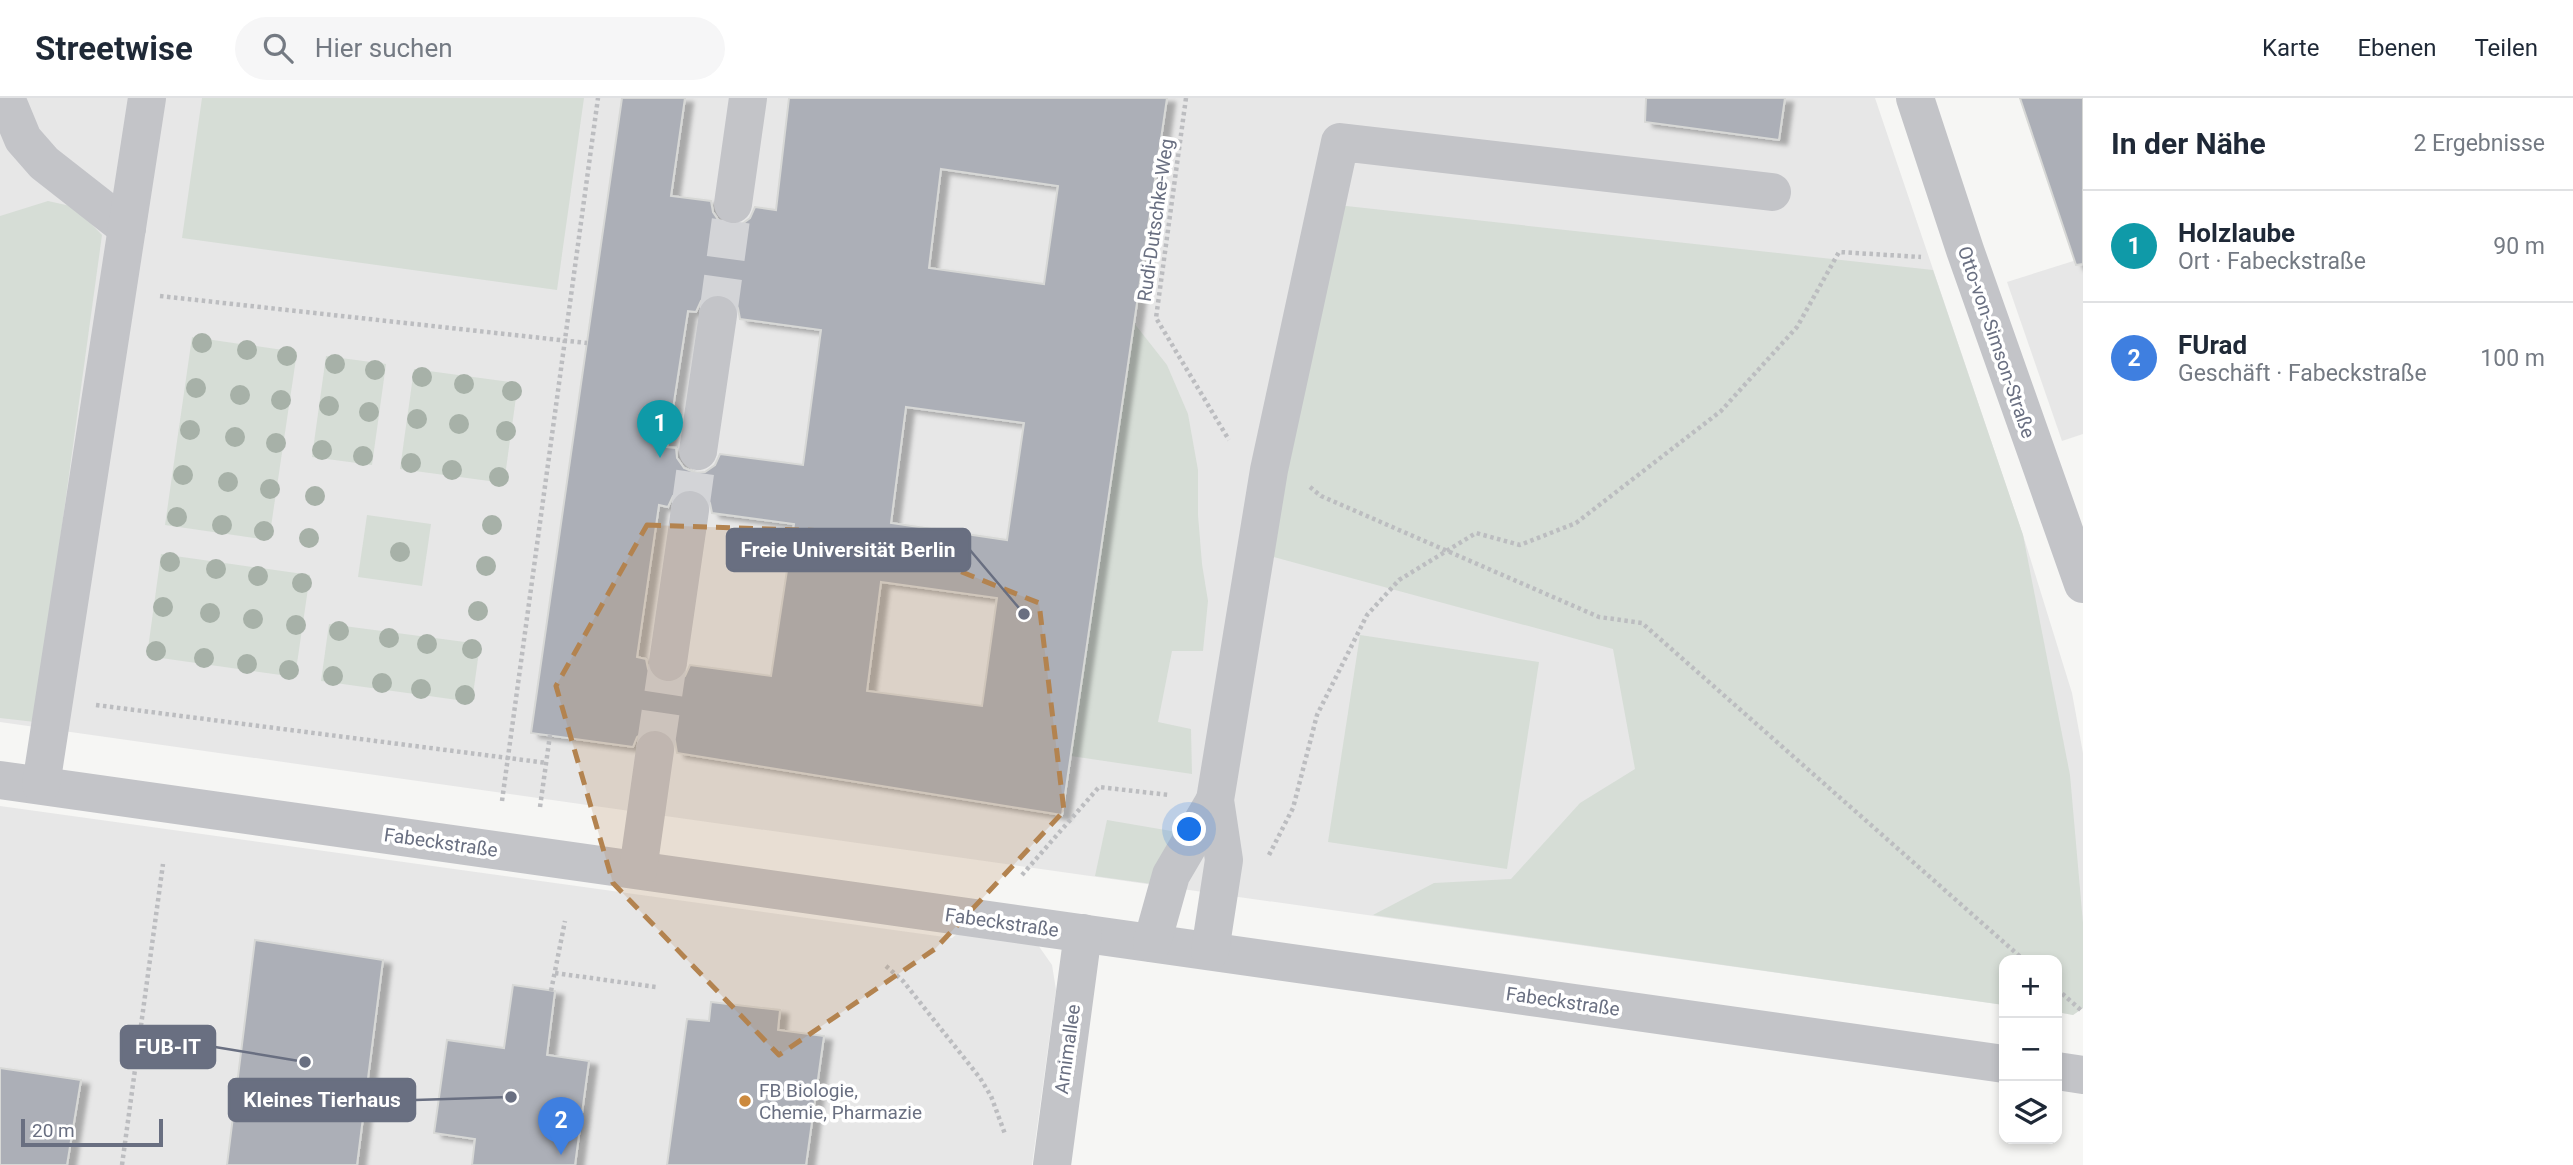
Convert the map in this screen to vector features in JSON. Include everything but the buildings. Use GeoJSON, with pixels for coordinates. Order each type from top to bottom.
{"type":"FeatureCollection","features":[{"type":"Feature","properties":{"kind":"street"},"geometry":{"type":"LineString","coordinates":[[6,98],[23,139],[44,163],[127,228]]}},
{"type":"Feature","properties":{"kind":"street"},"geometry":{"type":"LineString","coordinates":[[41,785],[147,98]]}},
{"type":"Feature","properties":{"kind":"street"},"geometry":{"type":"LineString","coordinates":[[733,204],[748,98]]}},
{"type":"Feature","properties":{"kind":"street","name":"Otto-von-Simson-Straße"},"geometry":{"type":"LineString","coordinates":[[1915,98],[1965,250],[2083,584]]}},
{"type":"Feature","properties":{"kind":"street"},"geometry":{"type":"LineString","coordinates":[[1210,951],[1224,860],[1215,800],[1269,470],[1340,142],[1772,192]]}},
{"type":"Feature","properties":{"kind":"street"},"geometry":{"type":"LineString","coordinates":[[698,451],[718,315]]}},
{"type":"Feature","properties":{"kind":"street"},"geometry":{"type":"LineString","coordinates":[[668,662],[690,510]]}},
{"type":"Feature","properties":{"kind":"street"},"geometry":{"type":"LineString","coordinates":[[638,870],[655,750]]}},
{"type":"Feature","properties":{"kind":"street","name":"Fabeckstraße"},"geometry":{"type":"LineString","coordinates":[[0,779],[1999,1062]]}},
{"type":"Feature","properties":{"kind":"street"},"geometry":{"type":"LineString","coordinates":[[1152,943],[1171,875],[1215,800]]}},
{"type":"Feature","properties":{"kind":"street","name":"Arnimallee"},"geometry":{"type":"LineString","coordinates":[[1052,1165],[1083,933]]}},
{"type":"Feature","properties":{"kind":"street"},"geometry":{"type":"LineString","coordinates":[[2062,1072],[2083,1075]]}},
{"type":"Feature","properties":{"kind":"path"},"geometry":{"type":"LineString","coordinates":[[502,801],[598,98]]}},
{"type":"Feature","properties":{"kind":"path","name":"Rudi-Dutschke-Weg"},"geometry":{"type":"LineString","coordinates":[[1186,98],[1156,318],[1242,463],[1294,475],[1321,496],[1599,617],[1642,623],[2018,955]]}},
{"type":"Feature","properties":{"kind":"path"},"geometry":{"type":"LineString","coordinates":[[1268,857],[1293,808],[1317,715],[1367,615],[1399,580],[1476,533],[1520,545],[1576,523],[1721,411],[1797,327],[1839,253],[1930,258]]}},
{"type":"Feature","properties":{"kind":"path"},"geometry":{"type":"LineString","coordinates":[[117,291],[587,343]]}},
{"type":"Feature","properties":{"kind":"path"},"geometry":{"type":"LineString","coordinates":[[54,700],[547,763]]}},
{"type":"Feature","properties":{"kind":"path"},"geometry":{"type":"LineString","coordinates":[[540,807],[550,735]]}},
{"type":"Feature","properties":{"kind":"path"},"geometry":{"type":"LineString","coordinates":[[1022,875],[1098,787],[1215,800]]}},
{"type":"Feature","properties":{"kind":"path"},"geometry":{"type":"LineString","coordinates":[[122,1165],[163,864]]}},
{"type":"Feature","properties":{"kind":"path"},"geometry":{"type":"LineString","coordinates":[[551,991],[565,921]]}},
{"type":"Feature","properties":{"kind":"path"},"geometry":{"type":"LineString","coordinates":[[886,967],[903,981],[980,1078],[991,1096],[1005,1134]]}},
{"type":"Feature","properties":{"kind":"path"},"geometry":{"type":"LineString","coordinates":[[555,973],[656,987]]}},
{"type":"Feature","properties":{"kind":"path"},"geometry":{"type":"LineString","coordinates":[[2062,993],[2083,1012]]}},
{"type":"Feature","properties":{"kind":"highlighted area"},"geometry":{"type":"Polygon","coordinates":[[[647,525],[862,532],[1039,603],[1064,811],[935,949],[779,1055],[613,883],[556,686],[647,525]]]}},
{"type":"Feature","properties":{"kind":"shaded area"},"geometry":{"type":"Polygon","coordinates":[[[0,98],[1875,98],[2023,535],[2072,693],[2083,753],[2083,1008],[2073,1015],[2062,1013],[2062,955],[1999,955],[1999,1004],[0,722],[0,98]]]}},
{"type":"Feature","properties":{"kind":"shaded area"},"geometry":{"type":"Polygon","coordinates":[[[202,98],[584,98],[557,290],[182,238],[202,98]]]}},
{"type":"Feature","properties":{"kind":"shaded area"},"geometry":{"type":"Polygon","coordinates":[[[48,201],[75,207],[102,235],[35,722],[0,718],[0,216],[48,201]]]}},
{"type":"Feature","properties":{"kind":"shaded area"},"geometry":{"type":"Polygon","coordinates":[[[1337,205],[1933,270],[2023,535],[2070,775],[2083,923],[2083,1008],[2073,1015],[2062,1013],[2062,955],[1999,955],[1999,1004],[1373,915],[1434,883],[1511,879],[1580,803],[1635,769],[1613,649],[1270,556],[1337,205]]]}},
{"type":"Feature","properties":{"kind":"shaded area"},"geometry":{"type":"Polygon","coordinates":[[[2083,258],[2083,434],[2062,441],[2007,282],[2083,258]]]}},
{"type":"Feature","properties":{"kind":"shaded area"},"geometry":{"type":"Polygon","coordinates":[[[1134,323],[1167,365],[1188,414],[1198,470],[1198,515],[1208,601],[1203,651],[1172,651],[1158,722],[1191,729],[1192,774],[1071,756],[1134,323]]]}},
{"type":"Feature","properties":{"kind":"shaded area"},"geometry":{"type":"Polygon","coordinates":[[[192,337],[297,352],[269,540],[165,525],[192,337]]]}},
{"type":"Feature","properties":{"kind":"shaded area"},"geometry":{"type":"Polygon","coordinates":[[[326,356],[386,364],[372,465],[312,457],[326,356]]]}},
{"type":"Feature","properties":{"kind":"shaded area"},"geometry":{"type":"Polygon","coordinates":[[[414,369],[518,383],[504,483],[400,469],[414,369]]]}},
{"type":"Feature","properties":{"kind":"shaded area"},"geometry":{"type":"Polygon","coordinates":[[[367,515],[431,524],[422,586],[358,577],[367,515]]]}},
{"type":"Feature","properties":{"kind":"shaded area"},"geometry":{"type":"Polygon","coordinates":[[[161,554],[310,575],[295,677],[147,656],[161,554]]]}},
{"type":"Feature","properties":{"kind":"shaded area"},"geometry":{"type":"Polygon","coordinates":[[[329,624],[480,644],[472,702],[321,681],[329,624]]]}},
{"type":"Feature","properties":{"kind":"shaded area"},"geometry":{"type":"Polygon","coordinates":[[[1360,635],[1539,662],[1507,869],[1328,842],[1360,635]]]}},
{"type":"Feature","properties":{"kind":"shaded area"},"geometry":{"type":"Polygon","coordinates":[[[0,806],[952,938],[967,926],[1038,945],[1052,965],[1056,990],[1032,1165],[0,1165],[0,806]]]}},
{"type":"Feature","properties":{"kind":"shaded area"},"geometry":{"type":"Polygon","coordinates":[[[1107,820],[1177,832],[1152,884],[1095,876],[1107,820]]]}},
{"type":"Feature","properties":{"kind":"tunnel"},"geometry":{"type":"LineString","coordinates":[[718,315],[733,204]]}},
{"type":"Feature","properties":{"kind":"tunnel"},"geometry":{"type":"LineString","coordinates":[[690,510],[698,451]]}},
{"type":"Feature","properties":{"kind":"tunnel"},"geometry":{"type":"LineString","coordinates":[[655,750],[668,662]]}},
{"type":"Feature","properties":{"kind":"place","name":"Holzlaube"},"geometry":{"type":"Point","coordinates":[660,458]}},
{"type":"Feature","properties":{"kind":"place","name":"Freie Universität Berlin"},"geometry":{"type":"Point","coordinates":[1024,614]}},
{"type":"Feature","properties":{"kind":"place","name":"FUB-IT"},"geometry":{"type":"Point","coordinates":[305,1062]}},
{"type":"Feature","properties":{"kind":"place","name":"Kleines Tierhaus"},"geometry":{"type":"Point","coordinates":[511,1097]}},
{"type":"Feature","properties":{"kind":"place","name":"FB Biologie, Chemie, Pharmazie"},"geometry":{"type":"Point","coordinates":[745,1101]}},
{"type":"Feature","properties":{"kind":"place","name":"FUrad"},"geometry":{"type":"Point","coordinates":[561,1155]}}]}
